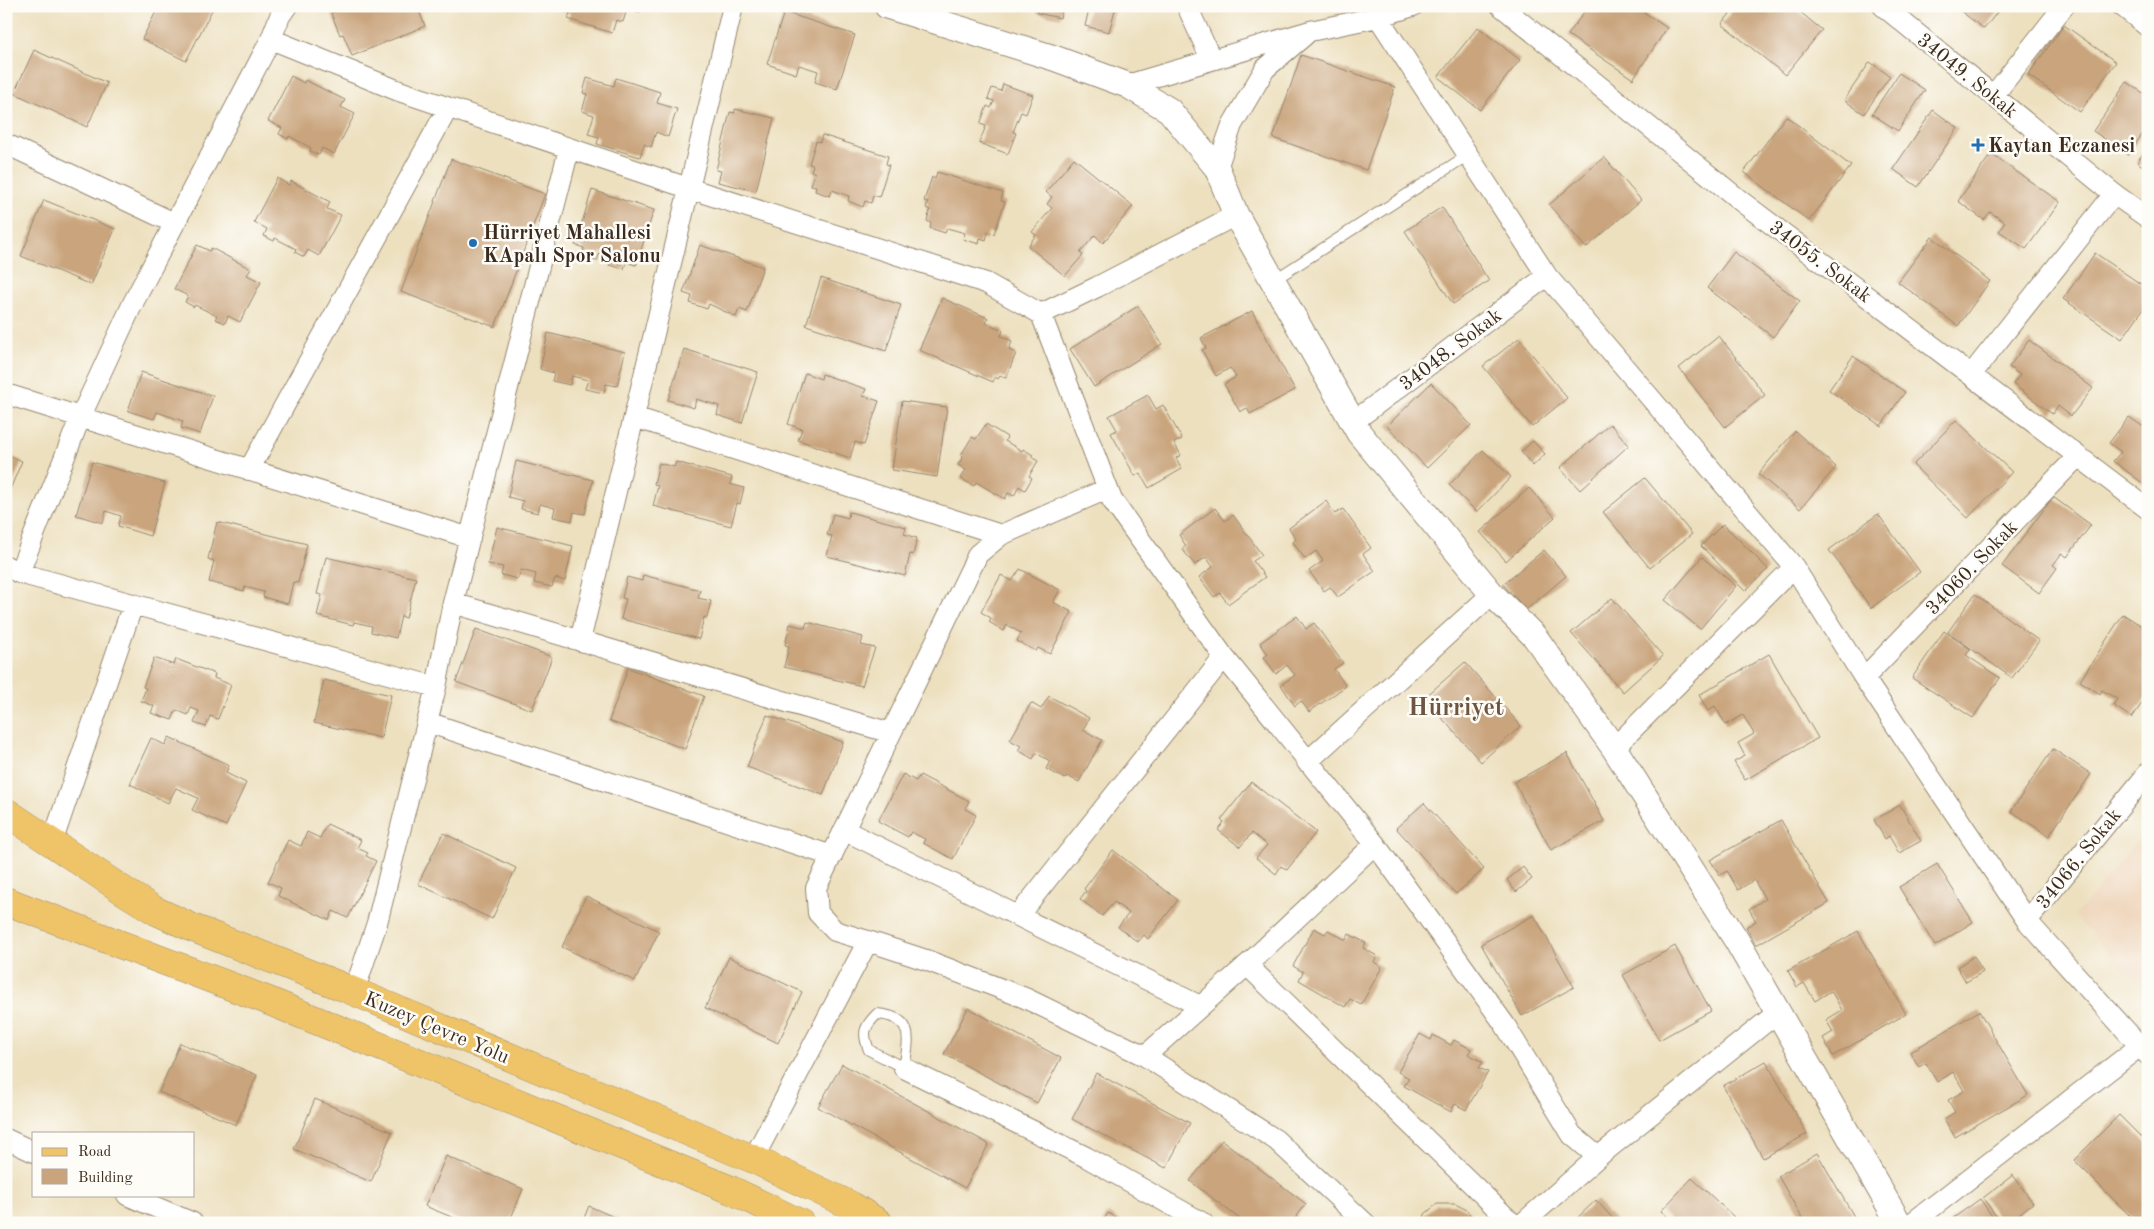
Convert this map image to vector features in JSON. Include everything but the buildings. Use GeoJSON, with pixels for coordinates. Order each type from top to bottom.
{"type":"FeatureCollection","features":[{"type":"Feature","properties":{"kind":"main road","name":"Kuzey Çevre Yolu"},"geometry":{"type":"LineString","coordinates":[[6,812],[127,893],[193,928],[354,992],[753,1159],[852,1206],[879,1223]]}},
{"type":"Feature","properties":{"kind":"main road","name":"Kuzey Çevre Yolu"},"geometry":{"type":"LineString","coordinates":[[6,901],[264,999],[731,1190],[800,1223]]}},
{"type":"Feature","properties":{"kind":"street"},"geometry":{"type":"LineString","coordinates":[[287,6],[280,16],[271,39],[133,303],[13,569],[436,687]]}},
{"type":"Feature","properties":{"kind":"street"},"geometry":{"type":"LineString","coordinates":[[580,641],[733,6]]}},
{"type":"Feature","properties":{"kind":"street"},"geometry":{"type":"LineString","coordinates":[[887,6],[1054,58],[1127,85],[1169,110],[1217,168],[1236,215],[1353,422],[1492,594],[1535,637],[1614,748],[1738,942],[1899,1223]]}},
{"type":"Feature","properties":{"kind":"street"},"geometry":{"type":"LineString","coordinates":[[1187,6],[1211,59]]}},
{"type":"Feature","properties":{"kind":"street"},"geometry":{"type":"LineString","coordinates":[[1127,85],[1310,31],[1378,17],[1412,6]]}},
{"type":"Feature","properties":{"kind":"street","name":"34055. Sokak"},"geometry":{"type":"LineString","coordinates":[[1501,6],[1742,202],[2148,509]]}},
{"type":"Feature","properties":{"kind":"street","name":"34049. Sokak"},"geometry":{"type":"LineString","coordinates":[[1883,6],[2114,194],[2148,218]]}},
{"type":"Feature","properties":{"kind":"street"},"geometry":{"type":"LineString","coordinates":[[1993,96],[2064,6]]}},
{"type":"Feature","properties":{"kind":"street"},"geometry":{"type":"LineString","coordinates":[[2122,6],[2148,27]]}},
{"type":"Feature","properties":{"kind":"street"},"geometry":{"type":"LineString","coordinates":[[1378,17],[1547,276],[1794,567],[1864,678],[2027,921],[2144,1050],[1912,1223]]}},
{"type":"Feature","properties":{"kind":"street"},"geometry":{"type":"LineString","coordinates":[[1217,168],[1232,125],[1265,69],[1310,31]]}},
{"type":"Feature","properties":{"kind":"street"},"geometry":{"type":"LineString","coordinates":[[271,39],[398,91],[568,149],[986,283],[1041,314],[1112,500],[1224,657],[1375,844],[1505,1025],[1572,1135],[1598,1157]]}},
{"type":"Feature","properties":{"kind":"street"},"geometry":{"type":"LineString","coordinates":[[249,470],[448,108]]}},
{"type":"Feature","properties":{"kind":"street"},"geometry":{"type":"LineString","coordinates":[[6,144],[174,223]]}},
{"type":"Feature","properties":{"kind":"street"},"geometry":{"type":"LineString","coordinates":[[354,992],[377,923],[436,687],[453,603],[568,149]]}},
{"type":"Feature","properties":{"kind":"street"},"geometry":{"type":"LineString","coordinates":[[1971,375],[2114,194]]}},
{"type":"Feature","properties":{"kind":"street"},"geometry":{"type":"LineString","coordinates":[[1041,314],[1236,215]]}},
{"type":"Feature","properties":{"kind":"street","name":"34048. Sokak"},"geometry":{"type":"LineString","coordinates":[[1353,422],[1547,276]]}},
{"type":"Feature","properties":{"kind":"street"},"geometry":{"type":"LineString","coordinates":[[6,394],[470,538]]}},
{"type":"Feature","properties":{"kind":"street"},"geometry":{"type":"LineString","coordinates":[[634,417],[1001,535]]}},
{"type":"Feature","properties":{"kind":"street","name":"34060. Sokak"},"geometry":{"type":"LineString","coordinates":[[1864,678],[2078,456]]}},
{"type":"Feature","properties":{"kind":"street"},"geometry":{"type":"LineString","coordinates":[[1107,489],[1001,535],[978,554],[816,888],[818,913],[835,931],[926,960],[1025,998],[1145,1056],[1276,1140],[1365,1223]]}},
{"type":"Feature","properties":{"kind":"street"},"geometry":{"type":"LineString","coordinates":[[1614,748],[1794,567]]}},
{"type":"Feature","properties":{"kind":"street"},"geometry":{"type":"LineString","coordinates":[[1307,762],[1492,594]]}},
{"type":"Feature","properties":{"kind":"street"},"geometry":{"type":"LineString","coordinates":[[453,603],[891,733]]}},
{"type":"Feature","properties":{"kind":"street"},"geometry":{"type":"LineString","coordinates":[[52,843],[133,604]]}},
{"type":"Feature","properties":{"kind":"street"},"geometry":{"type":"LineString","coordinates":[[1018,916],[1224,657]]}},
{"type":"Feature","properties":{"kind":"street"},"geometry":{"type":"LineString","coordinates":[[427,722],[832,856]]}},
{"type":"Feature","properties":{"kind":"street","name":"34066. Sokak"},"geometry":{"type":"LineString","coordinates":[[2027,921],[2148,773]]}},
{"type":"Feature","properties":{"kind":"street"},"geometry":{"type":"LineString","coordinates":[[844,830],[1200,1006]]}},
{"type":"Feature","properties":{"kind":"street"},"geometry":{"type":"LineString","coordinates":[[1145,1056],[1247,965],[1375,844]]}},
{"type":"Feature","properties":{"kind":"street"},"geometry":{"type":"LineString","coordinates":[[753,1159],[868,942]]}},
{"type":"Feature","properties":{"kind":"street"},"geometry":{"type":"LineString","coordinates":[[1247,965],[1512,1223]]}},
{"type":"Feature","properties":{"kind":"street"},"geometry":{"type":"LineString","coordinates":[[1522,1223],[1598,1157],[1777,1013]]}},
{"type":"Feature","properties":{"kind":"street"},"geometry":{"type":"LineString","coordinates":[[904,1068],[1086,1157],[1203,1223]]}},
{"type":"Feature","properties":{"kind":"street"},"geometry":{"type":"LineString","coordinates":[[6,1139],[32,1151]]}},
{"type":"Feature","properties":{"kind":"street"},"geometry":{"type":"LineString","coordinates":[[129,1196],[193,1223]]}},
{"type":"Feature","properties":{"kind":"lane"},"geometry":{"type":"LineString","coordinates":[[1273,280],[1468,155]]}},
{"type":"Feature","properties":{"kind":"lane"},"geometry":{"type":"LineString","coordinates":[[877,1014],[892,1016],[903,1023],[909,1039],[904,1068],[869,1050],[864,1038],[867,1025],[877,1014]]}},
{"type":"Feature","properties":{"kind":"shaded area"},"geometry":{"type":"Polygon","coordinates":[[[2148,828],[2148,995],[2075,916],[2148,828]]]}},
{"type":"Feature","properties":{"kind":"place","name":"Kaytan Eczanesi"},"geometry":{"type":"Point","coordinates":[1978,145]}},
{"type":"Feature","properties":{"kind":"place","name":"Hürriyet Mahallesi KApalı Spor Salonu"},"geometry":{"type":"Point","coordinates":[473,243]}},
{"type":"Feature","properties":{"kind":"district","name":"Hürriyet"},"geometry":{"type":"Point","coordinates":[1456,706]}}]}
